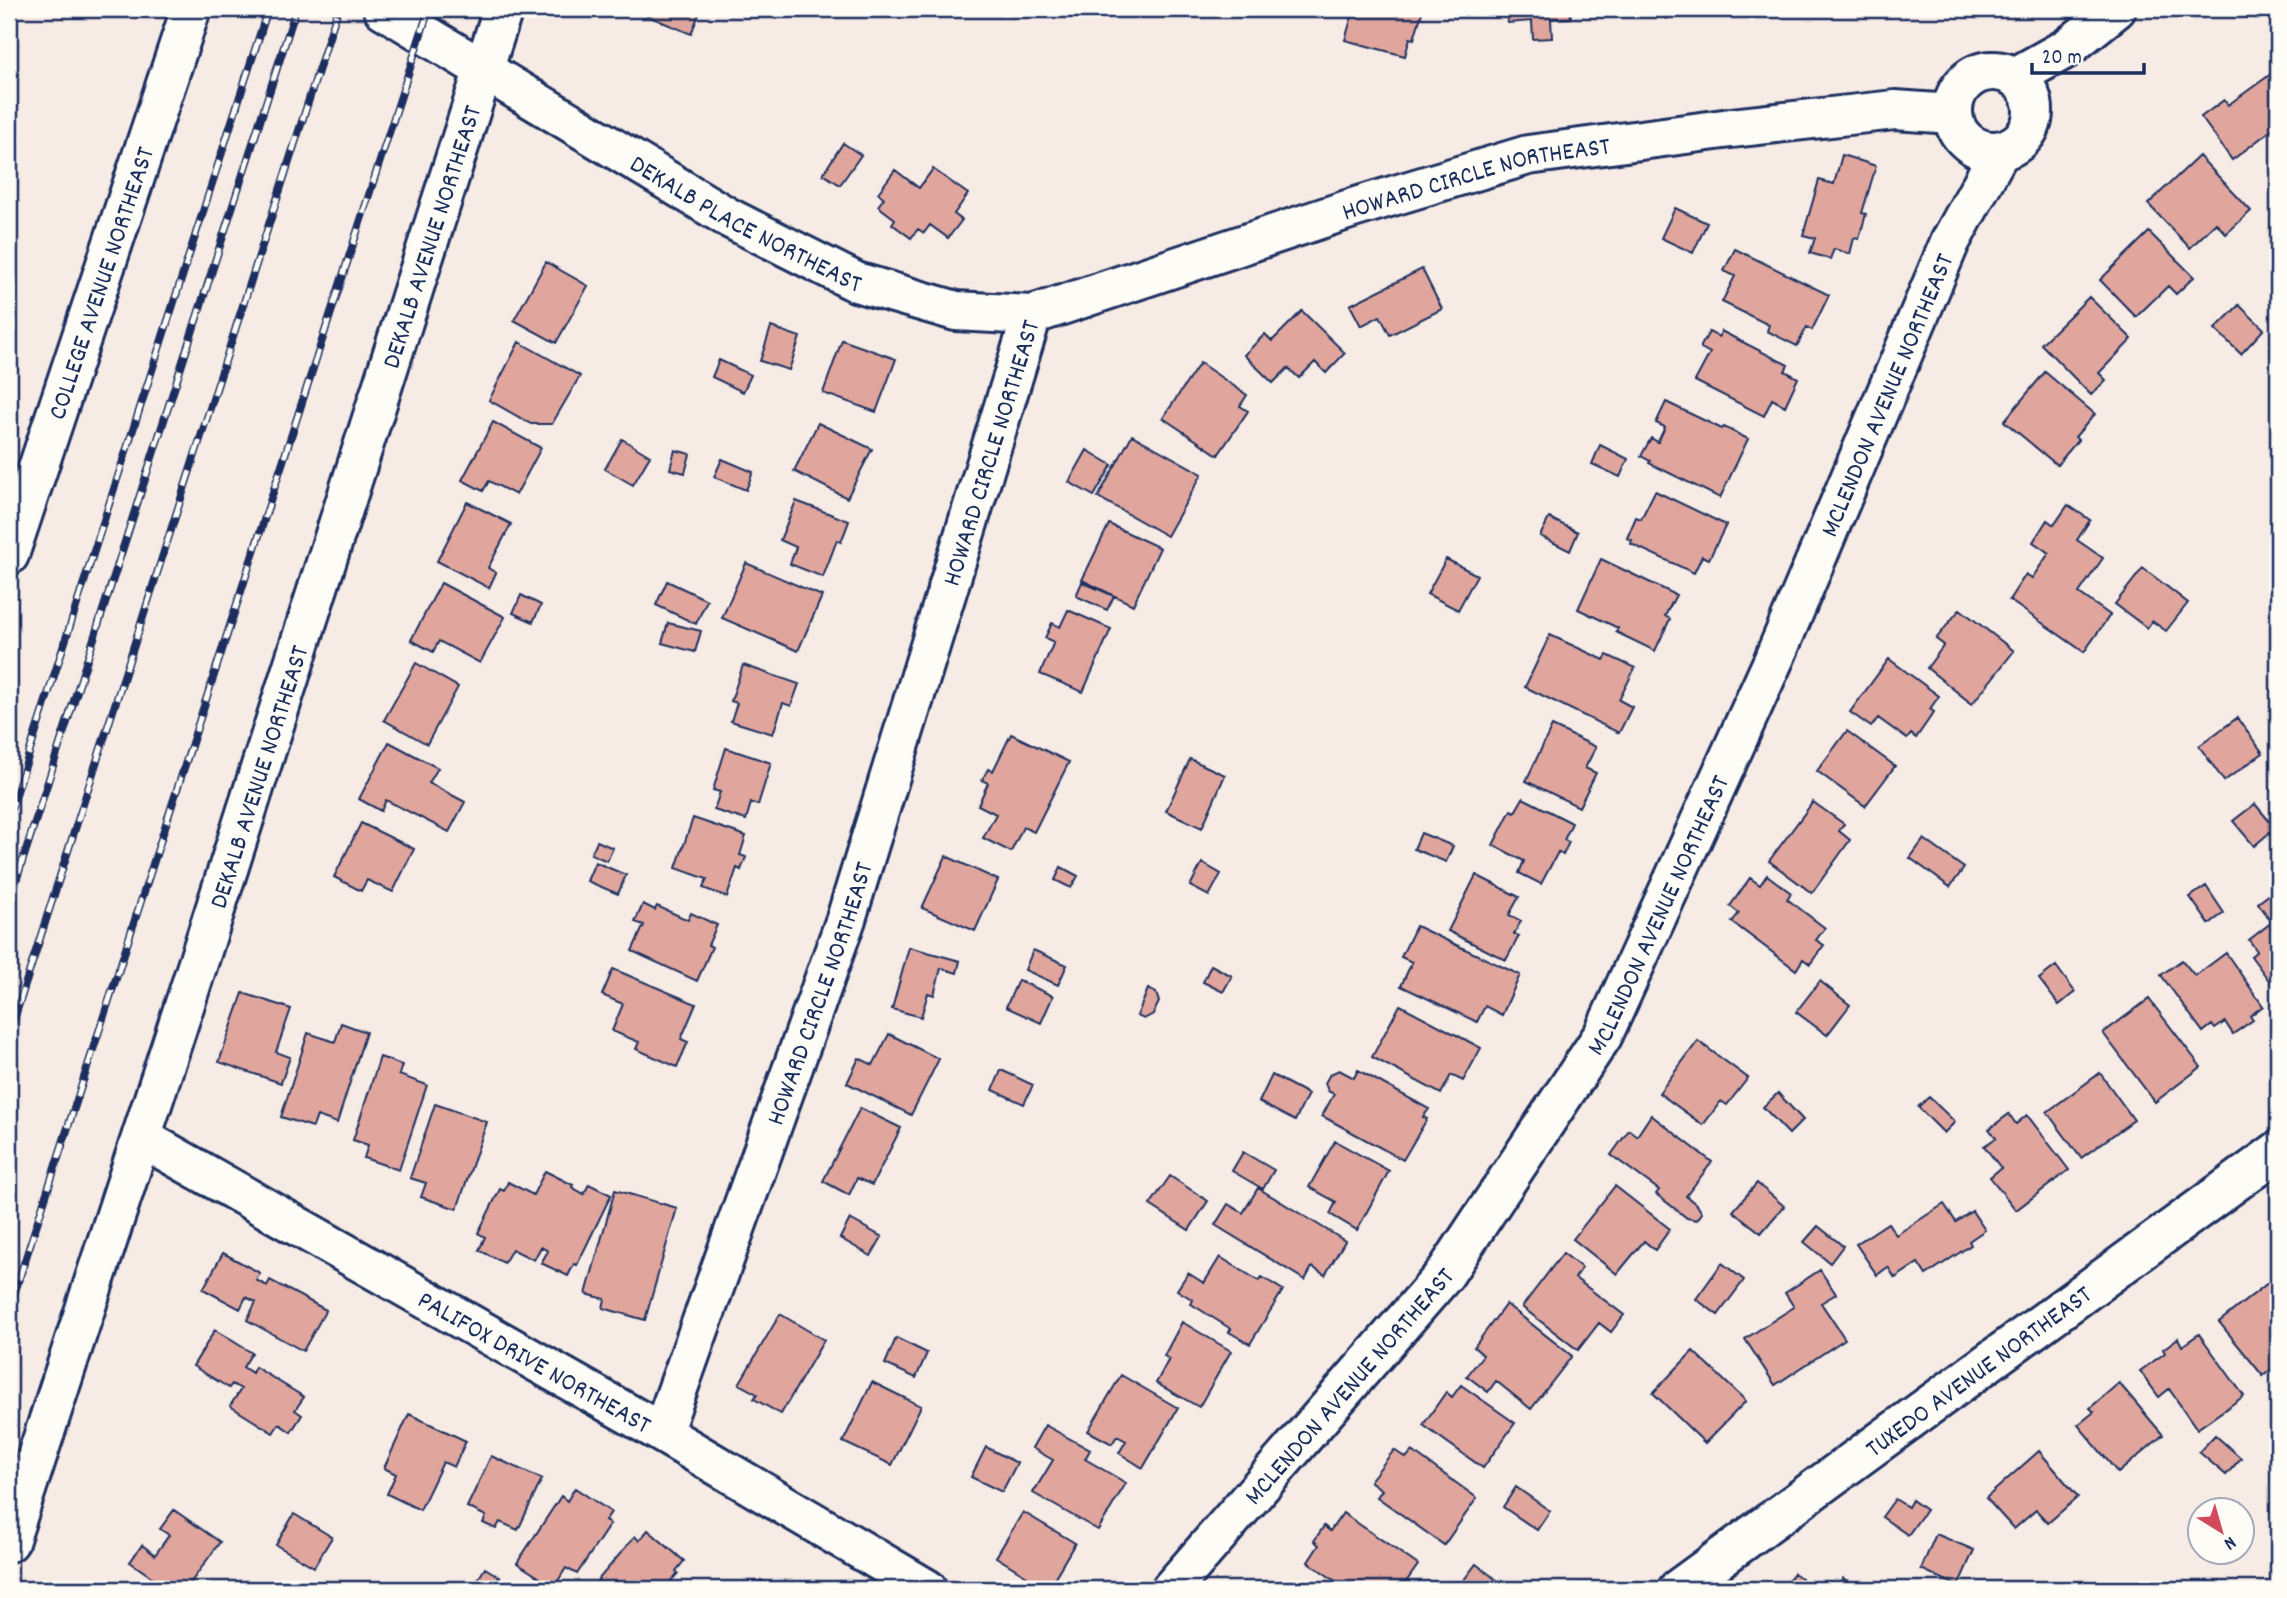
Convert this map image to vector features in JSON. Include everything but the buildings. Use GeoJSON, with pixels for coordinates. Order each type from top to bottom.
{"type":"FeatureCollection","features":[{"type":"Feature","properties":{"kind":"street","name":"COLLEGE AVENUE NORTHEAST"},"geometry":{"type":"LineString","coordinates":[[9,555],[191,9]]}},
{"type":"Feature","properties":{"kind":"street","name":"DEKALB PLACE NORTHEAST"},"geometry":{"type":"LineString","coordinates":[[383,9],[729,218],[856,282],[956,311],[1032,315]]}},
{"type":"Feature","properties":{"kind":"street","name":"DEKALB AVENUE NORTHEAST"},"geometry":{"type":"LineString","coordinates":[[9,1542],[142,1138],[503,9]]}},
{"type":"Feature","properties":{"kind":"street","name":"MCLENDON AVENUE NORTHEAST"},"geometry":{"type":"LineString","coordinates":[[1171,1589],[1445,1274],[1603,1035],[1774,659],[1950,242],[2000,151],[2014,145],[2026,134],[2032,120],[2024,89],[2067,48],[2116,9]]}},
{"type":"Feature","properties":{"kind":"street"},"geometry":{"type":"LineString","coordinates":[[2000,151],[1986,151],[1972,146],[1960,134],[1958,98],[1973,75],[1988,71],[2004,72],[2024,89]]}},
{"type":"Feature","properties":{"kind":"street","name":"HOWARD CIRCLE NORTHEAST"},"geometry":{"type":"LineString","coordinates":[[662,1433],[846,919],[1032,315],[1356,206],[1528,155],[1895,110],[1958,98]]}},
{"type":"Feature","properties":{"kind":"street","name":"PALIFOX DRIVE NORTHEAST"},"geometry":{"type":"LineString","coordinates":[[142,1138],[662,1433],[927,1589]]}},
{"type":"Feature","properties":{"kind":"street","name":"TUXEDO AVENUE NORTHEAST"},"geometry":{"type":"LineString","coordinates":[[1678,1589],[2278,1151]]}},
{"type":"Feature","properties":{"kind":"railway"},"geometry":{"type":"LineString","coordinates":[[9,816],[268,9]]}},
{"type":"Feature","properties":{"kind":"railway"},"geometry":{"type":"LineString","coordinates":[[9,903],[296,9]]}},
{"type":"Feature","properties":{"kind":"railway"},"geometry":{"type":"LineString","coordinates":[[9,1035],[338,9]]}},
{"type":"Feature","properties":{"kind":"railway"},"geometry":{"type":"LineString","coordinates":[[9,1310],[429,9]]}}]}
